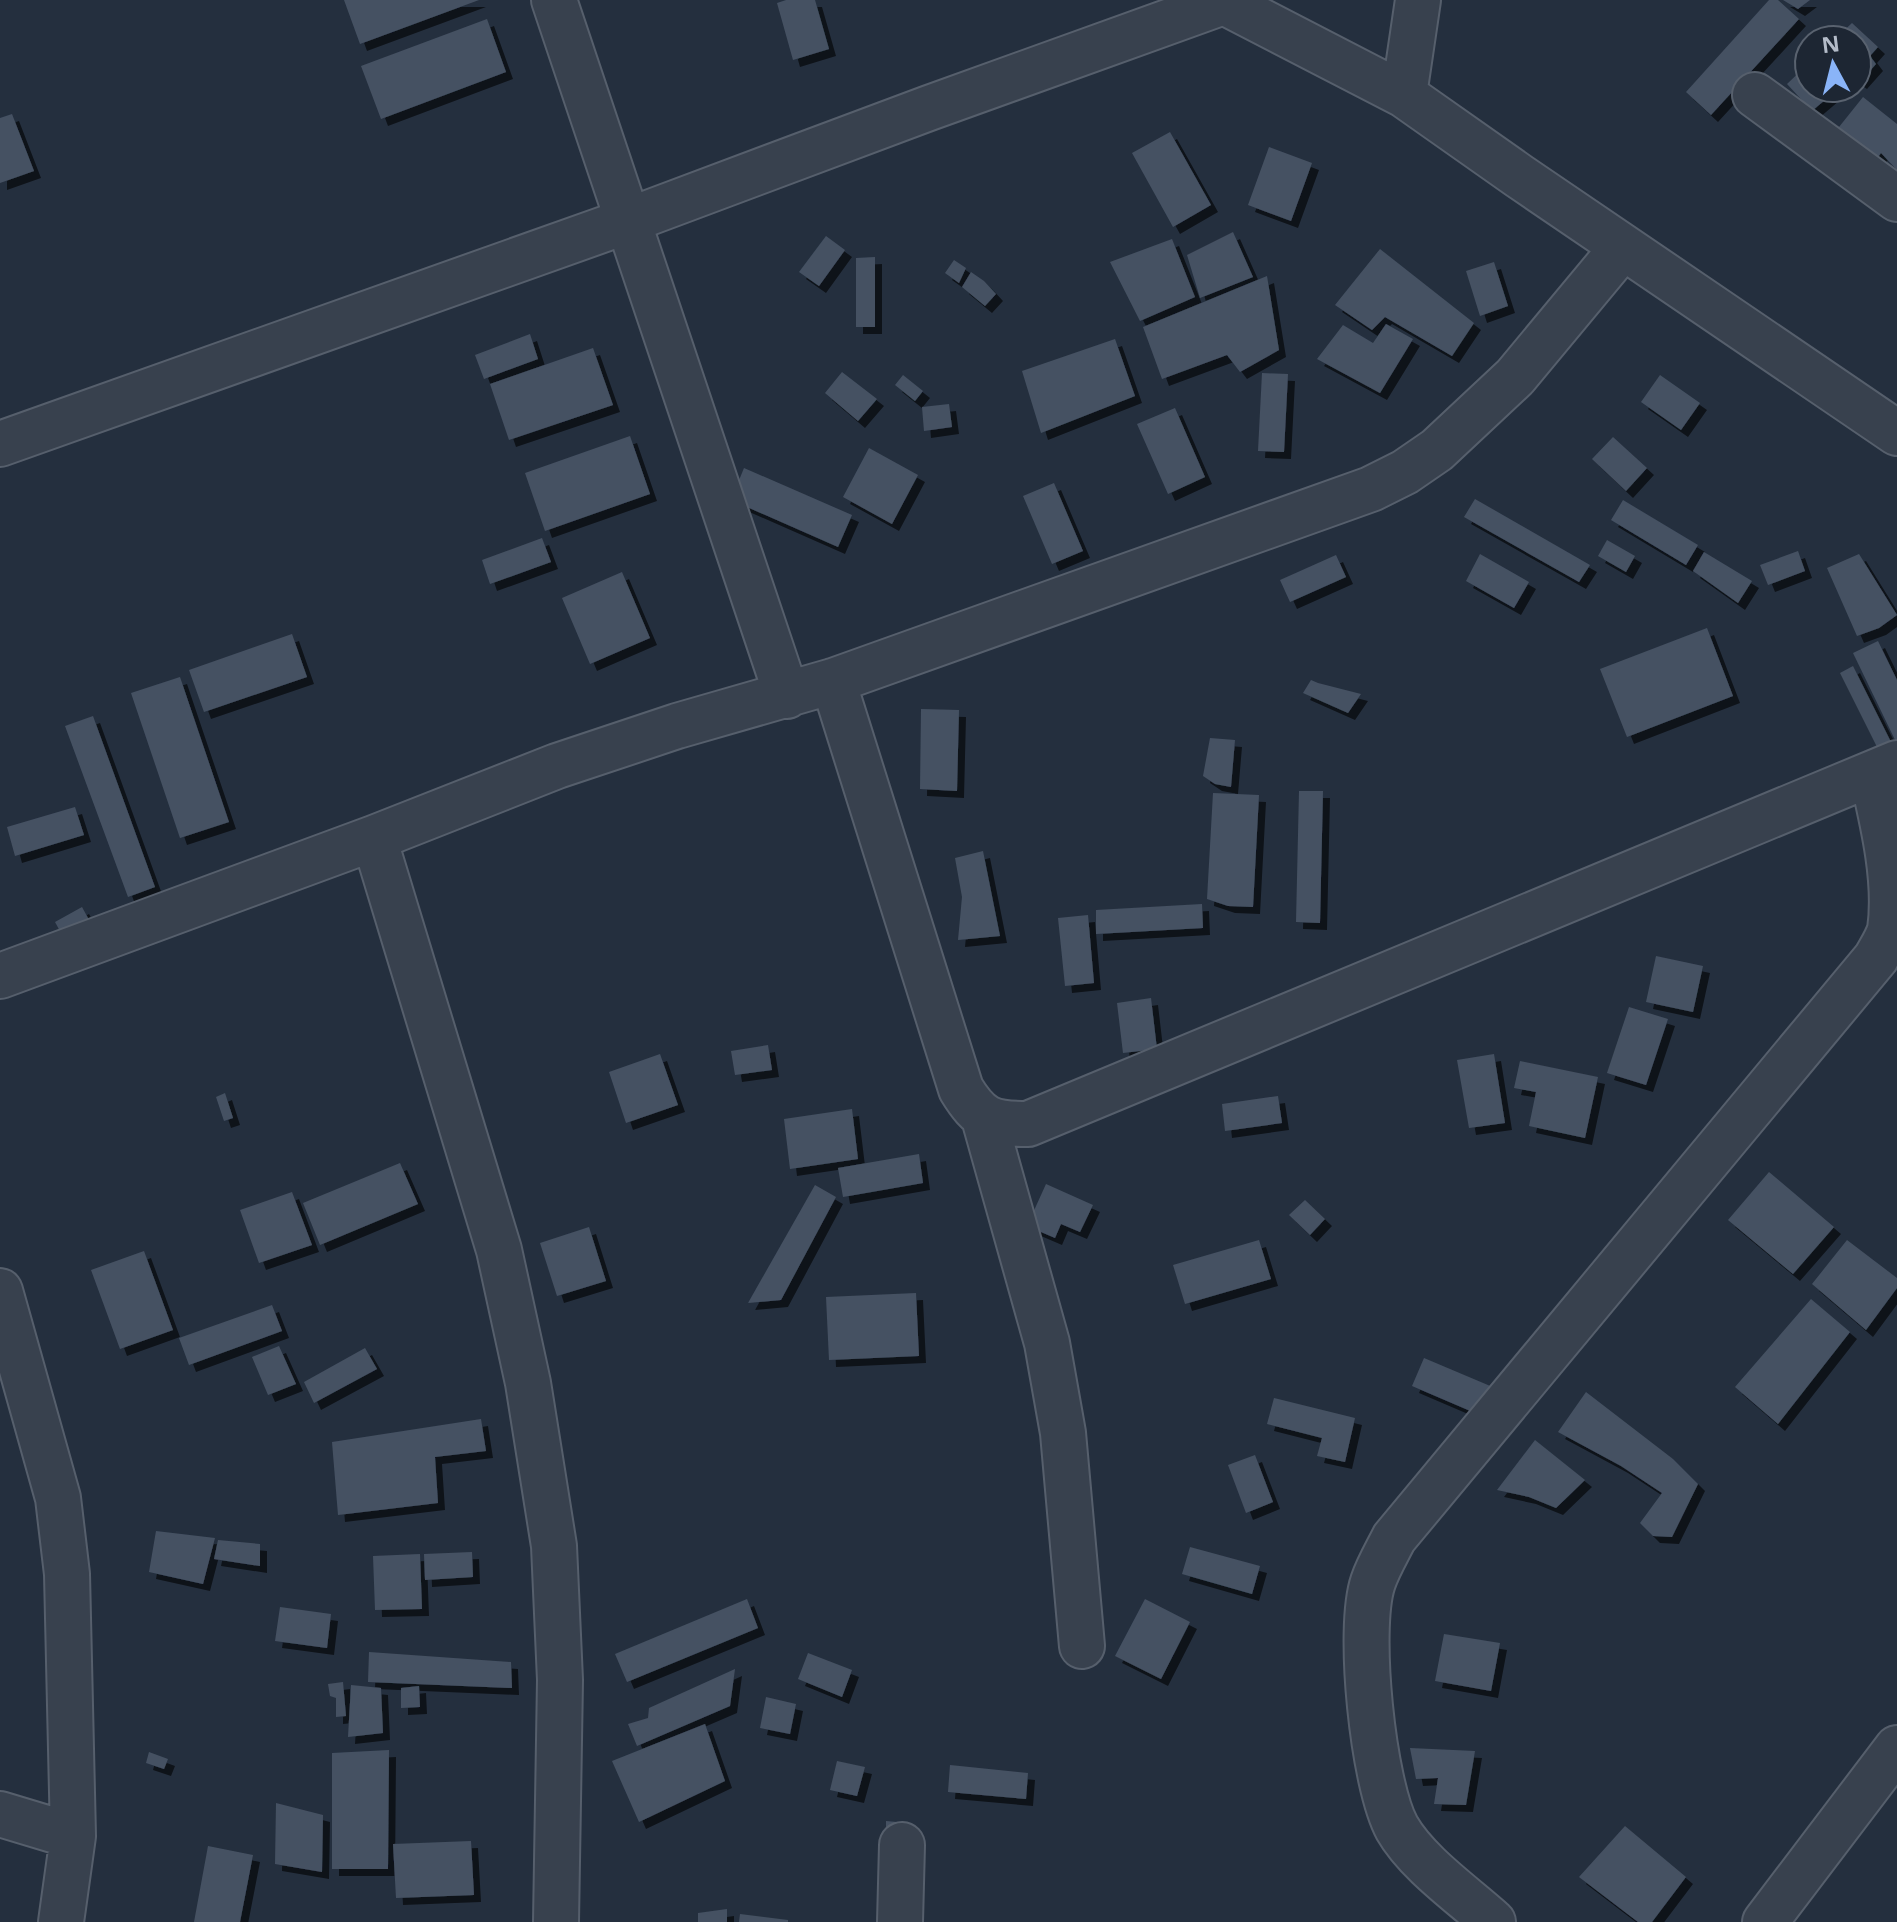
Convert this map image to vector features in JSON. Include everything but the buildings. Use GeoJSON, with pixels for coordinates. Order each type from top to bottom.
{"type":"FeatureCollection","features":[{"type":"Feature","properties":{"kind":"street"},"geometry":{"type":"LineString","coordinates":[[554,0],[787,696]]}},
{"type":"Feature","properties":{"kind":"street"},"geometry":{"type":"LineString","coordinates":[[1404,95],[1418,0]]}},
{"type":"Feature","properties":{"kind":"street"},"geometry":{"type":"LineString","coordinates":[[0,444],[627,221],[1226,1],[1404,95],[1897,433]]}},
{"type":"Feature","properties":{"kind":"street"},"geometry":{"type":"LineString","coordinates":[[1755,95],[1897,199]]}},
{"type":"Feature","properties":{"kind":"street"},"geometry":{"type":"LineString","coordinates":[[0,976],[374,838],[557,766],[677,726],[833,681],[1371,489],[1405,472],[1437,450],[1515,377],[1623,247]]}},
{"type":"Feature","properties":{"kind":"street"},"geometry":{"type":"LineString","coordinates":[[833,681],[961,1089],[973,1109],[984,1118],[1003,1124],[1028,1124],[1884,769],[1896,906],[1890,931],[1876,958],[1394,1538],[1373,1583],[1365,1629],[1381,1787],[1398,1829],[1421,1857],[1493,1922]]}},
{"type":"Feature","properties":{"kind":"street"},"geometry":{"type":"LineString","coordinates":[[374,838],[499,1250],[528,1383],[555,1561],[560,1680],[556,1922]]}},
{"type":"Feature","properties":{"kind":"street"},"geometry":{"type":"LineString","coordinates":[[984,1118],[1050,1358],[1063,1433],[1082,1646]]}},
{"type":"Feature","properties":{"kind":"street"},"geometry":{"type":"LineString","coordinates":[[0,1291],[58,1498],[67,1574],[73,1836],[61,1922]]}},
{"type":"Feature","properties":{"kind":"street"},"geometry":{"type":"LineString","coordinates":[[1765,1922],[1897,1748]]}},
{"type":"Feature","properties":{"kind":"street"},"geometry":{"type":"LineString","coordinates":[[0,1814],[73,1836]]}},
{"type":"Feature","properties":{"kind":"street"},"geometry":{"type":"LineString","coordinates":[[900,1922],[902,1845]]}}]}
